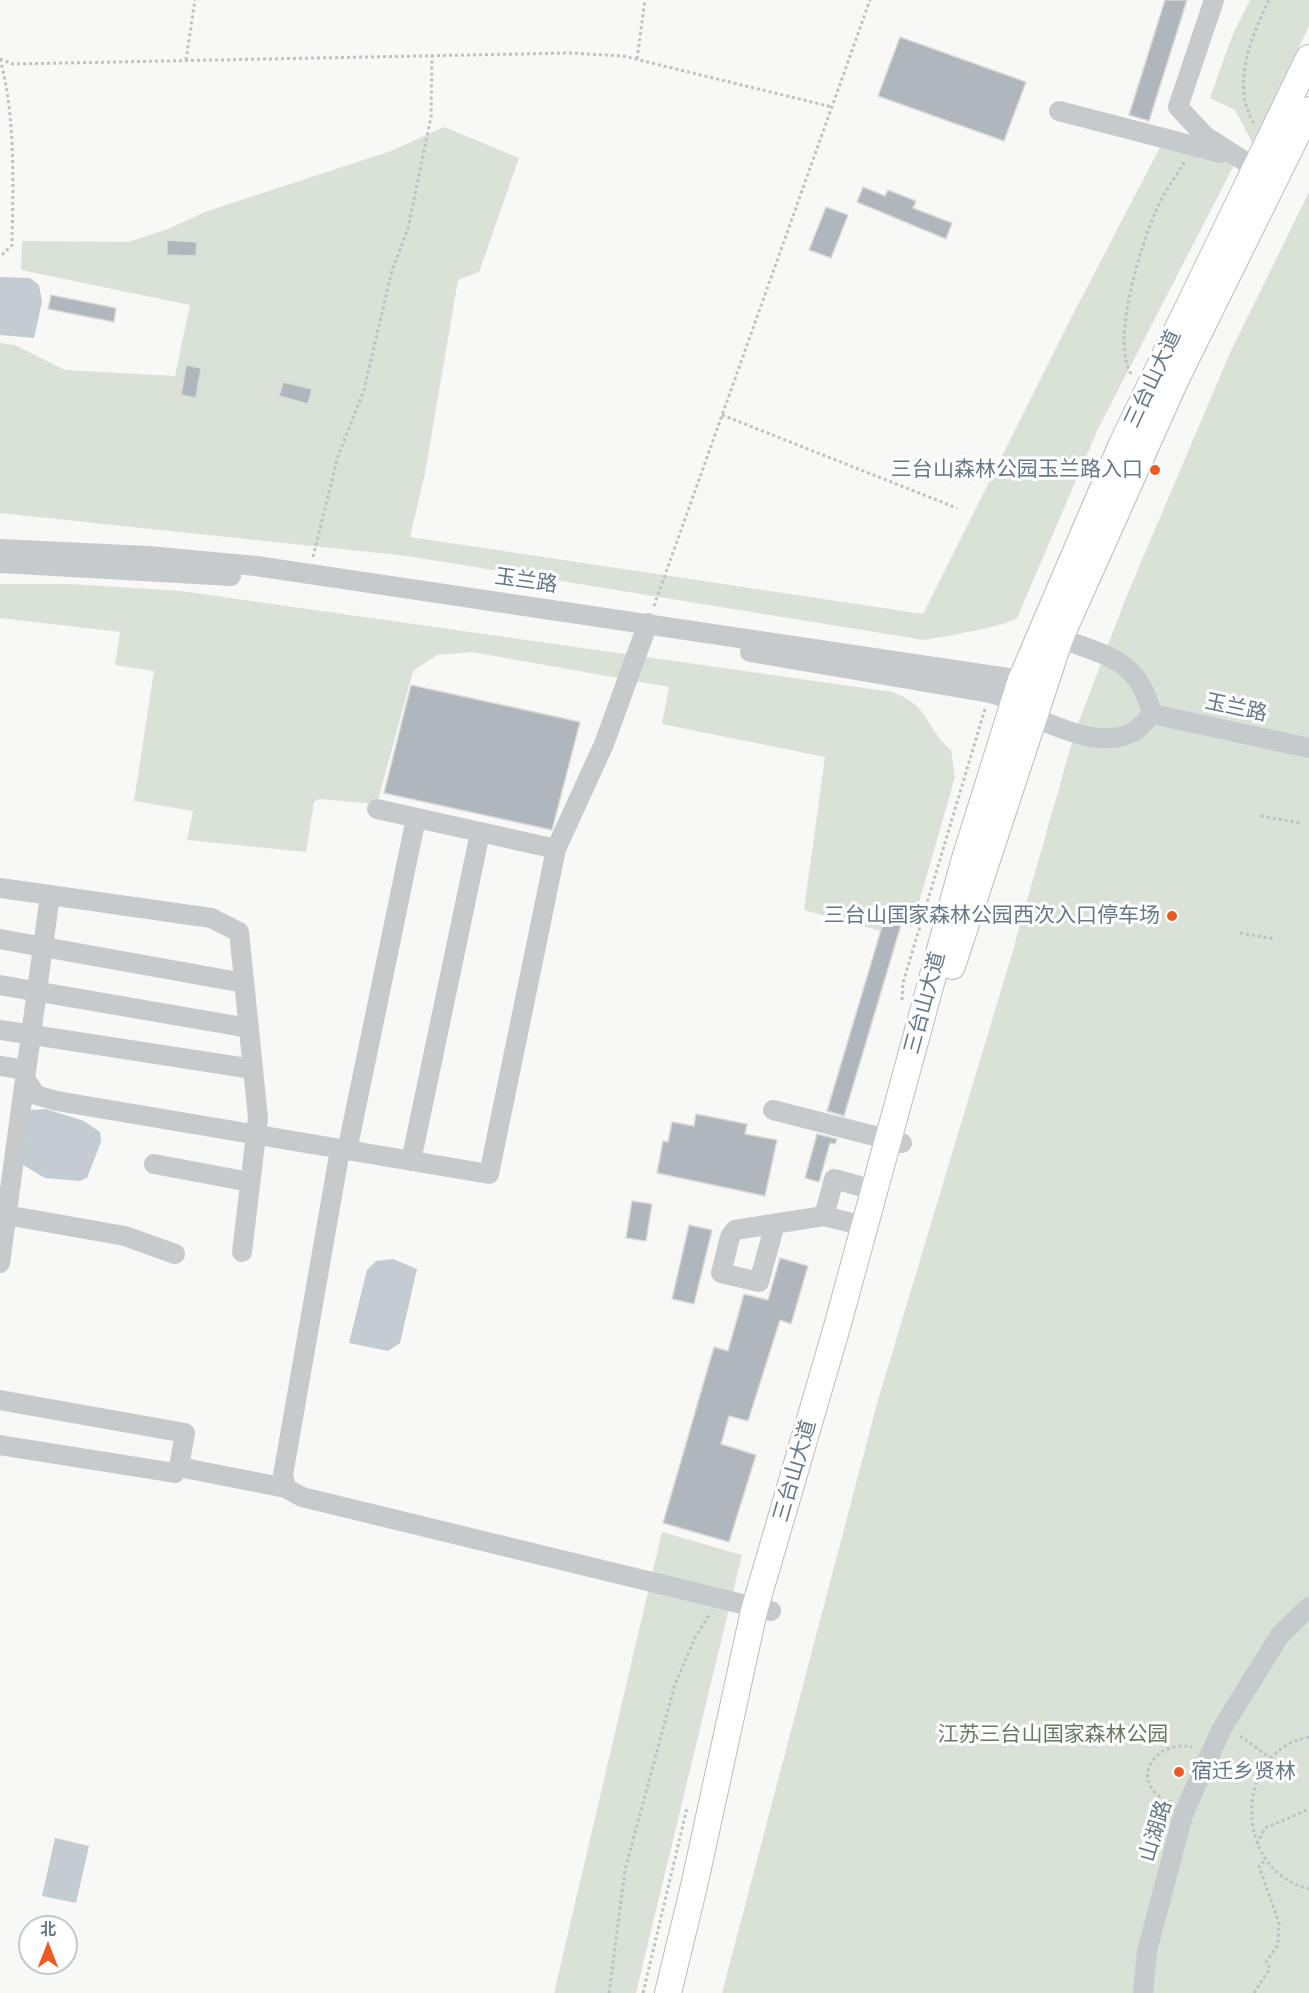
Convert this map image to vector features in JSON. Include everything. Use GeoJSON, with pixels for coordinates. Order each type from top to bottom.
{"type":"FeatureCollection","features":[{"type":"Feature","properties":{"kind":"main road","name":"三台山大道"},"geometry":{"type":"LineString","coordinates":[[681,1993],[754,1607],[895,1141],[950,972],[1030,697],[1144,396],[1247,162],[1269,140],[1309,58]]}},
{"type":"Feature","properties":{"kind":"main road","name":"三台山大道"},"geometry":{"type":"LineString","coordinates":[[1030,697],[1060,638],[1174,381],[1309,110]]}},
{"type":"Feature","properties":{"kind":"main road","name":"三台山大道"},"geometry":{"type":"LineString","coordinates":[[668,1993],[754,1607],[874,1190],[895,1141]]}},
{"type":"Feature","properties":{"kind":"street"},"geometry":{"type":"LineString","coordinates":[[1214,0],[1178,107],[1205,136],[1247,162]]}},
{"type":"Feature","properties":{"kind":"street"},"geometry":{"type":"LineString","coordinates":[[1059,111],[1247,162]]}},
{"type":"Feature","properties":{"kind":"street","name":"玉兰路"},"geometry":{"type":"LineString","coordinates":[[0,549],[197,560],[309,573],[646,628],[1030,697],[1089,738],[1114,738],[1132,733],[1152,714],[1309,748]]}},
{"type":"Feature","properties":{"kind":"street","name":"玉兰路"},"geometry":{"type":"LineString","coordinates":[[0,563],[233,576],[646,628]]}},
{"type":"Feature","properties":{"kind":"street"},"geometry":{"type":"LineString","coordinates":[[0,1066],[25,1075],[36,1095],[57,1101],[489,1174],[556,849],[604,744],[646,628]]}},
{"type":"Feature","properties":{"kind":"street"},"geometry":{"type":"LineString","coordinates":[[1060,638],[1124,663],[1148,697],[1152,714]]}},
{"type":"Feature","properties":{"kind":"street"},"geometry":{"type":"LineString","coordinates":[[376,810],[556,849]]}},
{"type":"Feature","properties":{"kind":"street"},"geometry":{"type":"LineString","coordinates":[[286,1488],[283,1475],[343,1150],[416,818]]}},
{"type":"Feature","properties":{"kind":"street"},"geometry":{"type":"LineString","coordinates":[[411,1161],[480,832]]}},
{"type":"Feature","properties":{"kind":"street"},"geometry":{"type":"LineString","coordinates":[[0,888],[211,918],[239,932],[258,1118],[242,1252]]}},
{"type":"Feature","properties":{"kind":"street"},"geometry":{"type":"LineString","coordinates":[[0,1263],[50,895]]}},
{"type":"Feature","properties":{"kind":"street"},"geometry":{"type":"LineString","coordinates":[[0,939],[244,983]]}},
{"type":"Feature","properties":{"kind":"street"},"geometry":{"type":"LineString","coordinates":[[0,985],[249,1028]]}},
{"type":"Feature","properties":{"kind":"street"},"geometry":{"type":"LineString","coordinates":[[0,1029],[253,1070]]}},
{"type":"Feature","properties":{"kind":"street"},"geometry":{"type":"LineString","coordinates":[[773,1110],[895,1141]]}},
{"type":"Feature","properties":{"kind":"street"},"geometry":{"type":"LineString","coordinates":[[154,1164],[250,1182]]}},
{"type":"Feature","properties":{"kind":"street"},"geometry":{"type":"LineString","coordinates":[[824,1216],[834,1179],[874,1190]]}},
{"type":"Feature","properties":{"kind":"street"},"geometry":{"type":"LineString","coordinates":[[6,1215],[125,1236],[175,1254]]}},
{"type":"Feature","properties":{"kind":"street"},"geometry":{"type":"LineString","coordinates":[[776,1224],[824,1216],[864,1226]]}},
{"type":"Feature","properties":{"kind":"street"},"geometry":{"type":"LineString","coordinates":[[0,1400],[185,1433],[179,1467],[175,1473],[0,1445]]}},
{"type":"Feature","properties":{"kind":"street"},"geometry":{"type":"LineString","coordinates":[[179,1467],[286,1488],[302,1497],[754,1607]]}},
{"type":"Feature","properties":{"kind":"street","name":"山湖路"},"geometry":{"type":"LineString","coordinates":[[1143,1993],[1147,1951],[1187,1807],[1224,1725],[1281,1635],[1309,1607]]}},
{"type":"Feature","properties":{"kind":"path"},"geometry":{"type":"LineString","coordinates":[[186,60],[195,0]]}},
{"type":"Feature","properties":{"kind":"path"},"geometry":{"type":"LineString","coordinates":[[637,59],[645,0]]}},
{"type":"Feature","properties":{"kind":"path"},"geometry":{"type":"LineString","coordinates":[[646,628],[870,0]]}},
{"type":"Feature","properties":{"kind":"path"},"geometry":{"type":"LineString","coordinates":[[1269,0],[1245,63],[1244,96],[1252,120],[1269,140]]}},
{"type":"Feature","properties":{"kind":"path"},"geometry":{"type":"LineString","coordinates":[[0,59],[13,64],[569,53],[637,59],[832,107]]}},
{"type":"Feature","properties":{"kind":"path"},"geometry":{"type":"LineString","coordinates":[[309,573],[338,456],[364,390],[388,283],[408,228],[431,117],[432,55]]}},
{"type":"Feature","properties":{"kind":"path"},"geometry":{"type":"LineString","coordinates":[[0,59],[9,91],[12,214],[12,245],[0,257]]}},
{"type":"Feature","properties":{"kind":"path"},"geometry":{"type":"LineString","coordinates":[[1144,396],[1125,364],[1125,326],[1134,270],[1155,211],[1190,154],[1205,136]]}},
{"type":"Feature","properties":{"kind":"path"},"geometry":{"type":"LineString","coordinates":[[722,415],[957,508]]}},
{"type":"Feature","properties":{"kind":"path"},"geometry":{"type":"LineString","coordinates":[[1261,816],[1300,823]]}},
{"type":"Feature","properties":{"kind":"path"},"geometry":{"type":"LineString","coordinates":[[1240,933],[1275,939]]}},
{"type":"Feature","properties":{"kind":"path"},"geometry":{"type":"LineString","coordinates":[[609,1993],[625,1870],[675,1684],[706,1617],[715,1608],[754,1607]]}},
{"type":"Feature","properties":{"kind":"path"},"geometry":{"type":"LineString","coordinates":[[1224,1725],[1272,1759]]}},
{"type":"Feature","properties":{"kind":"path"},"geometry":{"type":"LineString","coordinates":[[1309,1737],[1284,1748],[1272,1759],[1257,1782],[1250,1806],[1252,1831],[1266,1859],[1278,1873],[1299,1886],[1309,1888]]}},
{"type":"Feature","properties":{"kind":"path"},"geometry":{"type":"LineString","coordinates":[[1187,1807],[1165,1800],[1156,1794],[1149,1778],[1150,1761],[1165,1749],[1176,1747],[1196,1748],[1210,1755]]}},
{"type":"Feature","properties":{"kind":"path"},"geometry":{"type":"LineString","coordinates":[[1257,1844],[1265,1828],[1309,1809]]}},
{"type":"Feature","properties":{"kind":"path"},"geometry":{"type":"LineString","coordinates":[[1254,1993],[1269,1968],[1266,1962],[1278,1945],[1279,1923],[1258,1866],[1266,1859]]}},
{"type":"Feature","properties":{"kind":"green space"},"geometry":{"type":"Polygon","coordinates":[[[1250,0],[1309,0],[1309,26],[1253,144],[1235,110],[1210,98],[1233,34],[1250,0]]]}},
{"type":"Feature","properties":{"kind":"green space"},"geometry":{"type":"Polygon","coordinates":[[[444,127],[519,158],[479,272],[458,280],[425,473],[410,537],[923,614],[1069,322],[1169,130],[1234,165],[1097,431],[1017,618],[1000,625],[924,640],[407,556],[0,513],[0,343],[15,345],[65,370],[175,376],[190,305],[21,270],[22,241],[128,242],[168,229],[205,212],[391,151],[444,127]]]}},
{"type":"Feature","properties":{"kind":"green space","name":"江苏三台山国家森林公园"},"geometry":{"type":"Polygon","coordinates":[[[1309,192],[1309,1993],[722,1993],[878,1400],[1011,957],[1075,732],[1125,600],[1229,355],[1309,192]]]}},
{"type":"Feature","properties":{"kind":"green space"},"geometry":{"type":"Polygon","coordinates":[[[0,584],[70,584],[181,591],[892,692],[921,710],[951,750],[955,777],[912,927],[885,920],[881,931],[804,910],[825,757],[662,724],[669,687],[472,652],[437,655],[413,671],[377,804],[319,799],[314,802],[306,852],[187,840],[193,811],[134,801],[154,671],[115,665],[120,632],[0,618],[0,584]]]}},
{"type":"Feature","properties":{"kind":"green space"},"geometry":{"type":"Polygon","coordinates":[[[662,1532],[742,1555],[636,1993],[554,1993],[662,1532]]]}},
{"type":"Feature","properties":{"kind":"shaded area"},"geometry":{"type":"Polygon","coordinates":[[[0,277],[30,278],[39,285],[42,302],[34,338],[0,335],[0,277]]]}},
{"type":"Feature","properties":{"kind":"shaded area"},"geometry":{"type":"Polygon","coordinates":[[[46,1109],[84,1121],[100,1132],[101,1142],[87,1178],[80,1181],[45,1178],[20,1163],[28,1114],[31,1110],[46,1109]]]}},
{"type":"Feature","properties":{"kind":"shaded area"},"geometry":{"type":"Polygon","coordinates":[[[393,1259],[417,1269],[400,1343],[388,1351],[349,1343],[367,1270],[376,1261],[393,1259]]]}},
{"type":"Feature","properties":{"kind":"shaded area"},"geometry":{"type":"Polygon","coordinates":[[[55,1838],[89,1846],[76,1903],[42,1896],[55,1838]]]}},
{"type":"Feature","properties":{"kind":"building"},"geometry":{"type":"Polygon","coordinates":[[[1165,0],[1187,0],[1149,121],[1129,115],[1165,0]]]}},
{"type":"Feature","properties":{"kind":"building"},"geometry":{"type":"Polygon","coordinates":[[[900,37],[1026,82],[1004,141],[878,96],[900,37]]]}},
{"type":"Feature","properties":{"kind":"building"},"geometry":{"type":"Polygon","coordinates":[[[863,187],[885,196],[888,190],[916,201],[913,208],[952,223],[946,239],[857,202],[863,187]]]}},
{"type":"Feature","properties":{"kind":"building"},"geometry":{"type":"Polygon","coordinates":[[[826,207],[848,215],[831,258],[809,250],[826,207]]]}},
{"type":"Feature","properties":{"kind":"building"},"geometry":{"type":"Polygon","coordinates":[[[167,240],[197,242],[196,256],[167,255],[167,240]]]}},
{"type":"Feature","properties":{"kind":"building"},"geometry":{"type":"Polygon","coordinates":[[[51,295],[116,308],[114,322],[48,309],[51,295]]]}},
{"type":"Feature","properties":{"kind":"building"},"geometry":{"type":"Polygon","coordinates":[[[186,365],[201,368],[196,398],[181,395],[186,365]]]}},
{"type":"Feature","properties":{"kind":"building"},"geometry":{"type":"Polygon","coordinates":[[[283,382],[312,389],[308,404],[279,396],[283,382]]]}},
{"type":"Feature","properties":{"kind":"building"},"geometry":{"type":"Polygon","coordinates":[[[411,685],[580,722],[552,830],[384,793],[411,685]]]}},
{"type":"Feature","properties":{"kind":"building"},"geometry":{"type":"Polygon","coordinates":[[[884,920],[901,925],[844,1116],[827,1111],[884,920]]]}},
{"type":"Feature","properties":{"kind":"building"},"geometry":{"type":"Polygon","coordinates":[[[696,1114],[747,1124],[745,1134],[777,1140],[765,1196],[657,1173],[663,1141],[668,1142],[672,1122],[694,1126],[696,1114]]]}},
{"type":"Feature","properties":{"kind":"building"},"geometry":{"type":"Polygon","coordinates":[[[817,1134],[837,1139],[835,1144],[830,1143],[819,1182],[805,1178],[817,1134]]]}},
{"type":"Feature","properties":{"kind":"building"},"geometry":{"type":"Polygon","coordinates":[[[632,1201],[652,1204],[646,1241],[626,1238],[632,1201]]]}},
{"type":"Feature","properties":{"kind":"building"},"geometry":{"type":"Polygon","coordinates":[[[689,1225],[712,1230],[694,1304],[672,1299],[689,1225]]]}},
{"type":"Feature","properties":{"kind":"building"},"geometry":{"type":"Polygon","coordinates":[[[780,1258],[808,1266],[791,1324],[780,1320],[748,1421],[729,1416],[721,1444],[756,1455],[729,1542],[663,1523],[714,1347],[728,1351],[744,1294],[768,1300],[780,1258]]]}},
{"type":"Feature","properties":{"kind":"place","name":"三台山森林公园玉兰路入口"},"geometry":{"type":"Point","coordinates":[1155,470]}},
{"type":"Feature","properties":{"kind":"place","name":"三台山国家森林公园西次入口停车场"},"geometry":{"type":"Point","coordinates":[1172,916]}},
{"type":"Feature","properties":{"kind":"place","name":"宿迁乡贤林"},"geometry":{"type":"Point","coordinates":[1179,1772]}}]}
